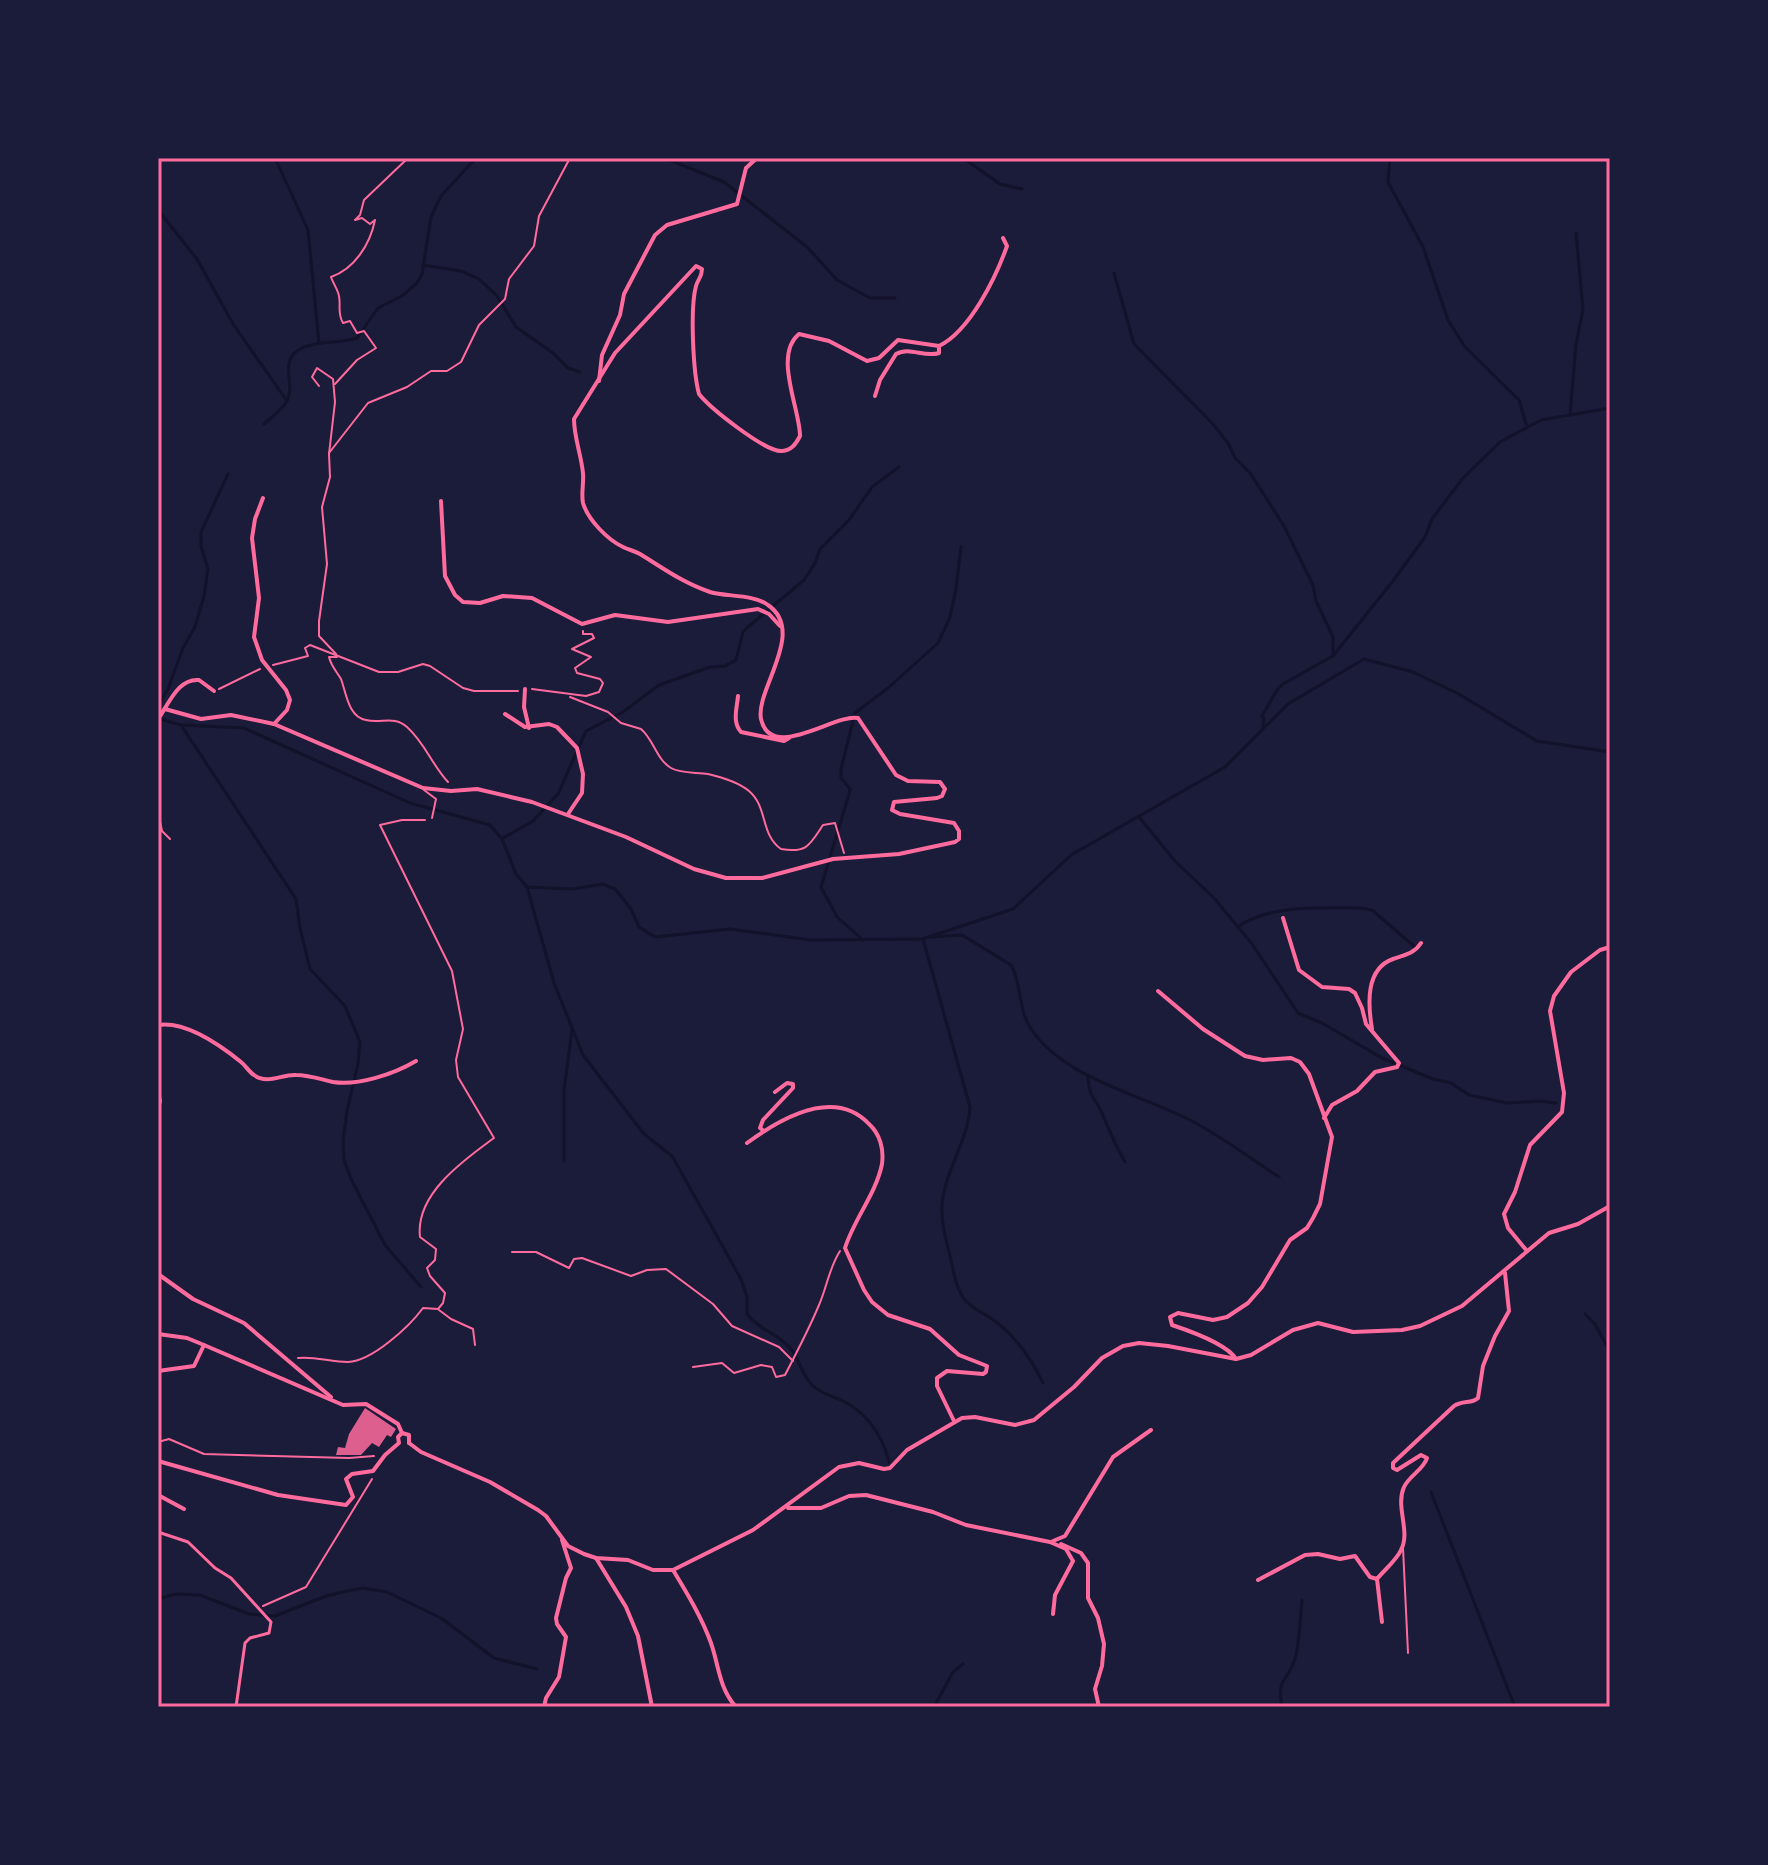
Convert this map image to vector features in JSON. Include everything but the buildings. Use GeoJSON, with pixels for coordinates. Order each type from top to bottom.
{"type":"FeatureCollection","features":[{"type":"Feature","properties":{"kind":"street"},"geometry":{"type":"LineString","coordinates":[[599,383],[602,355],[620,315],[624,294],[655,235],[667,225],[737,204],[746,168],[757,158]]}},
{"type":"Feature","properties":{"kind":"street"},"geometry":{"type":"LineString","coordinates":[[789,738],[770,732],[761,718],[782,642],[780,621],[769,605],[750,598],[723,596],[677,578],[637,552],[613,541],[583,503],[583,471],[574,419],[615,353],[696,266],[702,269],[702,277],[696,285],[693,325],[699,394],[763,445],[783,451],[792,447],[800,436],[789,369],[790,346],[796,335],[829,341],[867,361],[879,358],[898,340],[939,346],[950,340],[965,322],[990,284],[1007,246],[1003,238]]}},
{"type":"Feature","properties":{"kind":"street"},"geometry":{"type":"LineString","coordinates":[[875,396],[880,380],[896,354],[911,350],[936,354],[939,346]]}},
{"type":"Feature","properties":{"kind":"street"},"geometry":{"type":"LineString","coordinates":[[263,498],[252,538],[259,588],[254,637],[266,667],[286,690],[290,700],[287,710],[274,724]]}},
{"type":"Feature","properties":{"kind":"street"},"geometry":{"type":"LineString","coordinates":[[441,501],[445,576],[455,595],[463,602],[480,603],[503,596],[532,598],[582,624],[615,615],[668,622],[758,609],[769,614],[781,628]]}},
{"type":"Feature","properties":{"kind":"street"},"geometry":{"type":"LineString","coordinates":[[158,719],[179,687],[194,678],[214,691]]}},
{"type":"Feature","properties":{"kind":"street"},"geometry":{"type":"LineString","coordinates":[[525,689],[524,707],[529,728]]}},
{"type":"Feature","properties":{"kind":"street"},"geometry":{"type":"LineString","coordinates":[[165,709],[201,719],[231,715],[274,724],[423,788],[451,791],[477,789],[568,814],[694,869],[726,878],[762,878],[844,857],[899,854],[959,839],[954,823],[892,810],[894,802],[899,800],[942,796],[945,789],[943,784],[936,781],[908,781],[896,775],[858,718],[842,718],[784,741],[741,732],[737,727],[736,715],[738,696]]}},
{"type":"Feature","properties":{"kind":"street"},"geometry":{"type":"LineString","coordinates":[[505,714],[529,728],[545,724],[557,727],[577,748],[583,774],[582,793],[568,814]]}},
{"type":"Feature","properties":{"kind":"street"},"geometry":{"type":"LineString","coordinates":[[1283,918],[1299,970],[1322,987],[1349,989],[1355,993],[1366,1024],[1399,1063],[1397,1067],[1375,1072],[1357,1091],[1332,1105],[1324,1118]]}},
{"type":"Feature","properties":{"kind":"street"},"geometry":{"type":"LineString","coordinates":[[1372,1030],[1372,979],[1384,963],[1411,953],[1421,943]]}},
{"type":"Feature","properties":{"kind":"street"},"geometry":{"type":"LineString","coordinates":[[1527,1251],[1508,1228],[1504,1214],[1515,1192],[1530,1145],[1562,1112],[1564,1093],[1550,1011],[1554,996],[1571,972],[1600,950],[1610,947]]}},
{"type":"Feature","properties":{"kind":"street"},"geometry":{"type":"LineString","coordinates":[[1158,991],[1183,1013],[1245,1056],[1263,1060],[1291,1058],[1300,1062],[1309,1074],[1332,1137],[1320,1204],[1307,1228],[1290,1240],[1262,1287],[1248,1303],[1227,1317],[1213,1320],[1175,1313],[1170,1317],[1172,1325],[1210,1341],[1234,1354],[1236,1359]]}},
{"type":"Feature","properties":{"kind":"street"},"geometry":{"type":"LineString","coordinates":[[158,1025],[170,1023],[194,1032],[242,1063],[255,1076],[266,1080],[293,1074],[335,1082],[360,1080],[416,1061]]}},
{"type":"Feature","properties":{"kind":"street"},"geometry":{"type":"LineString","coordinates":[[764,1131],[760,1128],[763,1120],[793,1088],[793,1084],[787,1083],[775,1092]]}},
{"type":"Feature","properties":{"kind":"street"},"geometry":{"type":"LineString","coordinates":[[158,1092],[158,1108]]}},
{"type":"Feature","properties":{"kind":"street"},"geometry":{"type":"LineString","coordinates":[[747,1143],[799,1114],[830,1106],[853,1110],[875,1130],[882,1147],[882,1163],[860,1216],[854,1221],[845,1248],[872,1302],[888,1315],[930,1329],[959,1355],[987,1366],[983,1374],[947,1371],[937,1378],[937,1386],[954,1421]]}},
{"type":"Feature","properties":{"kind":"street"},"geometry":{"type":"LineString","coordinates":[[158,1461],[278,1495],[346,1505],[353,1497],[346,1483],[348,1476],[373,1471],[399,1443],[409,1443],[421,1452],[490,1482],[546,1516],[568,1546],[596,1558],[628,1560],[653,1570],[673,1570],[753,1530],[839,1467],[859,1463],[890,1468],[907,1450],[954,1421],[975,1417],[1015,1425],[1034,1420],[1074,1387],[1102,1358],[1132,1343],[1168,1346],[1236,1359],[1251,1355],[1293,1330],[1318,1323],[1353,1332],[1420,1326],[1462,1306],[1549,1233],[1578,1224],[1610,1206]]}},
{"type":"Feature","properties":{"kind":"street"},"geometry":{"type":"LineString","coordinates":[[1382,1622],[1377,1579],[1403,1547],[1403,1490],[1413,1474],[1426,1464],[1427,1458],[1421,1455],[1397,1470],[1393,1468],[1393,1463],[1454,1406],[1478,1398],[1483,1366],[1509,1311],[1505,1272]]}},
{"type":"Feature","properties":{"kind":"street"},"geometry":{"type":"LineString","coordinates":[[158,1274],[193,1299],[244,1323],[333,1399]]}},
{"type":"Feature","properties":{"kind":"street"},"geometry":{"type":"LineString","coordinates":[[158,1334],[187,1338],[347,1406],[366,1404],[398,1424],[402,1433]]}},
{"type":"Feature","properties":{"kind":"street"},"geometry":{"type":"LineString","coordinates":[[158,1371],[194,1366],[204,1345]]}},
{"type":"Feature","properties":{"kind":"street"},"geometry":{"type":"LineString","coordinates":[[1050,1542],[1065,1536],[1113,1457],[1151,1430]]}},
{"type":"Feature","properties":{"kind":"street"},"geometry":{"type":"LineString","coordinates":[[402,1433],[409,1435],[409,1443]]}},
{"type":"Feature","properties":{"kind":"street"},"geometry":{"type":"LineString","coordinates":[[399,1443],[398,1437],[402,1433]]}},
{"type":"Feature","properties":{"kind":"street"},"geometry":{"type":"LineString","coordinates":[[158,1495],[184,1509]]}},
{"type":"Feature","properties":{"kind":"street"},"geometry":{"type":"LineString","coordinates":[[785,1508],[821,1508],[849,1496],[866,1495],[933,1512],[966,1525],[1070,1546],[1081,1553],[1088,1563],[1088,1598],[1098,1618],[1104,1644],[1095,1689],[1099,1707]]}},
{"type":"Feature","properties":{"kind":"street"},"geometry":{"type":"LineString","coordinates":[[158,1532],[188,1542],[215,1568],[231,1578],[271,1622],[271,1630],[245,1643],[236,1707]]}},
{"type":"Feature","properties":{"kind":"street"},"geometry":{"type":"LineString","coordinates":[[544,1707],[559,1677],[566,1637],[556,1618],[571,1568],[562,1538]]}},
{"type":"Feature","properties":{"kind":"street"},"geometry":{"type":"LineString","coordinates":[[1050,1542],[1066,1549],[1073,1561],[1055,1595],[1053,1614]]}},
{"type":"Feature","properties":{"kind":"street"},"geometry":{"type":"LineString","coordinates":[[1258,1580],[1285,1564],[1311,1554],[1340,1559],[1352,1555],[1370,1577],[1377,1579]]}},
{"type":"Feature","properties":{"kind":"street"},"geometry":{"type":"LineString","coordinates":[[596,1558],[626,1607],[638,1636],[652,1707]]}},
{"type":"Feature","properties":{"kind":"street"},"geometry":{"type":"LineString","coordinates":[[673,1570],[710,1641],[720,1682],[736,1707]]}},
{"type":"Feature","properties":{"kind":"lane"},"geometry":{"type":"LineString","coordinates":[[423,788],[436,799],[431,819]]}},
{"type":"Feature","properties":{"kind":"lane"},"geometry":{"type":"LineString","coordinates":[[158,812],[162,831],[170,839]]}},
{"type":"Feature","properties":{"kind":"lane"},"geometry":{"type":"LineString","coordinates":[[1403,1547],[1408,1653]]}},
{"type":"Feature","properties":{"kind":"path"},"geometry":{"type":"LineString","coordinates":[[334,386],[357,360],[376,348],[364,331],[357,333],[350,321],[343,323],[340,319],[340,298],[331,277],[339,274],[362,253],[372,234],[375,220],[370,224],[362,218],[355,220],[360,215],[364,200],[408,158]]}},
{"type":"Feature","properties":{"kind":"path"},"geometry":{"type":"LineString","coordinates":[[329,454],[368,403],[407,387],[431,371],[447,371],[461,362],[479,325],[505,299],[509,279],[534,246],[539,216],[570,158]]}},
{"type":"Feature","properties":{"kind":"path"},"geometry":{"type":"LineString","coordinates":[[319,386],[312,377],[317,368],[330,375],[335,402],[329,454],[330,477],[322,507],[327,564],[319,636],[337,657]]}},
{"type":"Feature","properties":{"kind":"path"},"geometry":{"type":"LineString","coordinates":[[565,695],[594,696],[603,687],[600,679],[577,673],[575,668],[591,657],[572,649],[593,639],[592,634],[582,632],[590,628]]}},
{"type":"Feature","properties":{"kind":"path"},"geometry":{"type":"LineString","coordinates":[[214,691],[266,667],[308,656],[304,649],[310,645],[379,672],[430,666],[463,688],[482,692],[540,689],[565,695],[608,712],[621,723],[641,729],[661,759],[674,770],[708,774],[749,791],[759,803],[769,838],[781,849],[801,850],[812,843],[823,825],[835,823],[844,857]]}},
{"type":"Feature","properties":{"kind":"path"},"geometry":{"type":"LineString","coordinates":[[337,657],[329,657],[356,715],[365,720],[394,720],[406,726],[429,751],[451,791]]}},
{"type":"Feature","properties":{"kind":"path"},"geometry":{"type":"LineString","coordinates":[[431,819],[380,825],[452,971],[463,1029],[456,1060],[458,1077],[494,1138],[460,1161],[433,1193],[419,1228],[420,1237],[436,1249],[435,1260],[427,1268],[445,1293],[438,1309]]}},
{"type":"Feature","properties":{"kind":"path"},"geometry":{"type":"LineString","coordinates":[[693,1367],[722,1363],[734,1373],[761,1365],[772,1367],[776,1377],[785,1375],[820,1302],[835,1259],[845,1248]]}},
{"type":"Feature","properties":{"kind":"path"},"geometry":{"type":"LineString","coordinates":[[512,1252],[536,1252],[569,1268],[574,1259],[582,1258],[631,1276],[647,1270],[666,1269],[713,1304],[732,1326],[779,1347],[793,1361]]}},
{"type":"Feature","properties":{"kind":"path"},"geometry":{"type":"LineString","coordinates":[[291,1362],[300,1357],[351,1362],[366,1357],[412,1323],[423,1308],[438,1309],[473,1329],[475,1345]]}},
{"type":"Feature","properties":{"kind":"path"},"geometry":{"type":"LineString","coordinates":[[158,1442],[169,1439],[204,1454],[349,1458],[385,1455]]}},
{"type":"Feature","properties":{"kind":"path"},"geometry":{"type":"LineString","coordinates":[[259,1610],[306,1587],[376,1474]]}},
{"type":"Feature","properties":{"kind":"waterway"},"geometry":{"type":"LineString","coordinates":[[275,158],[308,230],[319,343]]}},
{"type":"Feature","properties":{"kind":"waterway"},"geometry":{"type":"LineString","coordinates":[[264,424],[287,401],[289,366],[293,354],[314,344],[357,338],[378,308],[402,296],[417,283],[422,274],[431,217],[441,196],[476,158]]}},
{"type":"Feature","properties":{"kind":"waterway"},"geometry":{"type":"LineString","coordinates":[[665,158],[724,182],[807,247],[837,280],[870,298],[895,298]]}},
{"type":"Feature","properties":{"kind":"waterway"},"geometry":{"type":"LineString","coordinates":[[963,158],[1000,184],[1022,189]]}},
{"type":"Feature","properties":{"kind":"waterway"},"geometry":{"type":"LineString","coordinates":[[1390,158],[1388,182],[1423,247],[1448,320],[1465,347],[1519,400],[1526,424]]}},
{"type":"Feature","properties":{"kind":"waterway"},"geometry":{"type":"LineString","coordinates":[[158,210],[197,259],[233,324],[287,401]]}},
{"type":"Feature","properties":{"kind":"waterway"},"geometry":{"type":"LineString","coordinates":[[1570,415],[1576,344],[1583,310],[1576,233]]}},
{"type":"Feature","properties":{"kind":"waterway"},"geometry":{"type":"LineString","coordinates":[[423,265],[461,271],[479,279],[497,296],[516,327],[553,353],[568,368],[580,372]]}},
{"type":"Feature","properties":{"kind":"waterway"},"geometry":{"type":"LineString","coordinates":[[1114,273],[1134,344],[1213,424],[1284,526],[1313,585],[1316,601],[1333,637],[1333,656]]}},
{"type":"Feature","properties":{"kind":"waterway"},"geometry":{"type":"LineString","coordinates":[[160,719],[181,725],[244,728],[410,803],[490,825],[502,839],[516,874],[527,887],[572,889],[603,884],[615,889],[631,909],[639,927],[655,937],[730,929],[811,940],[922,939],[1013,909],[1071,855],[1225,767],[1263,729],[1262,716],[1277,690],[1333,656],[1393,581],[1425,537],[1432,519],[1463,478],[1500,442],[1541,420],[1610,408]]}},
{"type":"Feature","properties":{"kind":"waterway"},"geometry":{"type":"LineString","coordinates":[[503,838],[533,821],[558,794],[586,731],[623,712],[659,685],[736,660],[743,632],[804,580],[820,549],[849,520],[872,487],[899,467]]}},
{"type":"Feature","properties":{"kind":"waterway"},"geometry":{"type":"LineString","coordinates":[[158,705],[195,627],[208,569],[201,546],[201,532],[228,474]]}},
{"type":"Feature","properties":{"kind":"waterway"},"geometry":{"type":"LineString","coordinates":[[863,940],[837,917],[821,887],[850,789],[841,778],[841,769],[855,713],[938,643],[950,617],[961,547]]}},
{"type":"Feature","properties":{"kind":"waterway"},"geometry":{"type":"LineString","coordinates":[[1265,727],[1288,704],[1364,659],[1413,672],[1457,693],[1537,741],[1610,752]]}},
{"type":"Feature","properties":{"kind":"waterway"},"geometry":{"type":"LineString","coordinates":[[181,725],[296,899],[310,969],[345,1006],[360,1042],[347,1111],[344,1160],[385,1245],[421,1287]]}},
{"type":"Feature","properties":{"kind":"waterway"},"geometry":{"type":"LineString","coordinates":[[1139,817],[1252,944],[1298,1013],[1322,1023],[1382,1058],[1451,1083],[1469,1095],[1507,1103],[1556,1103]]}},
{"type":"Feature","properties":{"kind":"waterway"},"geometry":{"type":"LineString","coordinates":[[527,887],[554,983],[583,1055],[644,1134],[672,1156],[741,1279],[747,1297],[747,1314],[791,1349],[813,1386],[851,1405],[866,1418],[878,1434],[889,1462]]}},
{"type":"Feature","properties":{"kind":"waterway"},"geometry":{"type":"LineString","coordinates":[[1237,927],[1265,914],[1281,911],[1361,908],[1372,910],[1415,947]]}},
{"type":"Feature","properties":{"kind":"waterway"},"geometry":{"type":"LineString","coordinates":[[930,937],[962,935],[1011,965],[1027,1022],[1063,1061],[1104,1084],[1190,1120],[1279,1177]]}},
{"type":"Feature","properties":{"kind":"waterway"},"geometry":{"type":"LineString","coordinates":[[923,939],[970,1107],[942,1206],[943,1227],[956,1281],[968,1303],[1003,1327],[1017,1342],[1043,1383]]}},
{"type":"Feature","properties":{"kind":"waterway"},"geometry":{"type":"LineString","coordinates":[[564,1161],[564,1090],[572,1030]]}},
{"type":"Feature","properties":{"kind":"waterway"},"geometry":{"type":"LineString","coordinates":[[1088,1076],[1091,1093],[1125,1162]]}},
{"type":"Feature","properties":{"kind":"waterway"},"geometry":{"type":"LineString","coordinates":[[1585,1314],[1595,1324],[1610,1352]]}},
{"type":"Feature","properties":{"kind":"waterway"},"geometry":{"type":"LineString","coordinates":[[1431,1492],[1515,1707]]}},
{"type":"Feature","properties":{"kind":"waterway"},"geometry":{"type":"LineString","coordinates":[[158,1599],[176,1594],[200,1595],[249,1614],[275,1616],[347,1591],[363,1588],[387,1592],[441,1618],[494,1658],[537,1669]]}},
{"type":"Feature","properties":{"kind":"waterway"},"geometry":{"type":"LineString","coordinates":[[1282,1707],[1281,1690],[1295,1659],[1302,1600]]}},
{"type":"Feature","properties":{"kind":"waterway"},"geometry":{"type":"LineString","coordinates":[[934,1707],[953,1672],[963,1664]]}}]}
